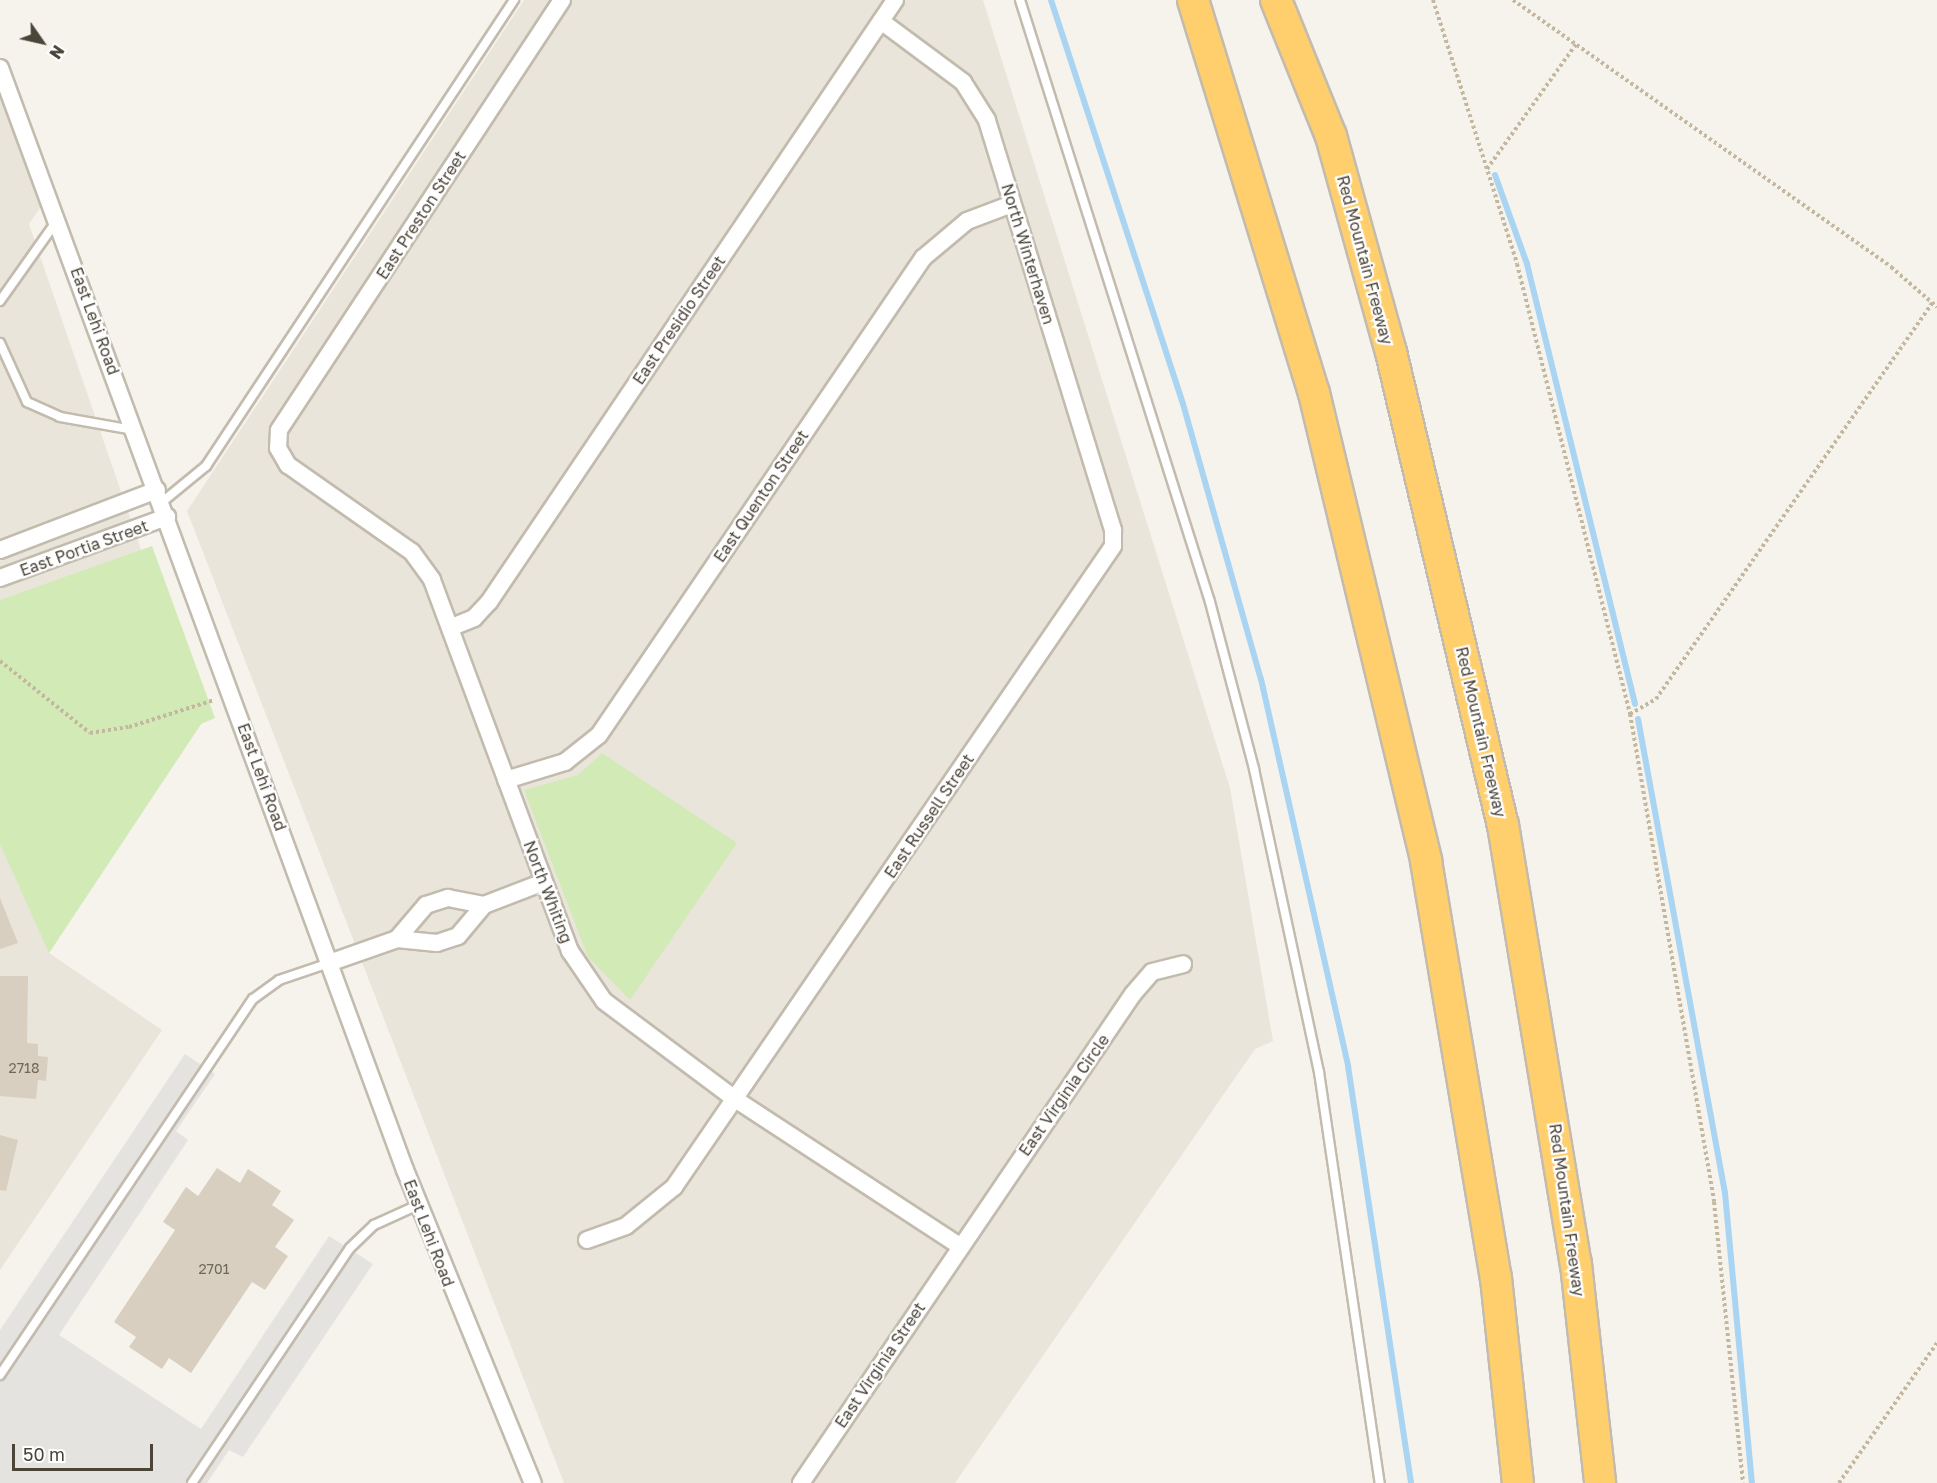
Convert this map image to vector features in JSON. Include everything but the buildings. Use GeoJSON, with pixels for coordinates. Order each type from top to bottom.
{"type":"FeatureCollection","features":[{"type":"Feature","properties":{"kind":"highway"},"geometry":{"type":"LineString","coordinates":[[1193,0],[1314,393],[1426,861],[1496,1278],[1518,1483]]}},
{"type":"Feature","properties":{"kind":"highway","name":"Red Mountain Freeway"},"geometry":{"type":"LineString","coordinates":[[1276,0],[1331,136],[1391,352],[1503,825],[1576,1264],[1600,1483]]}},
{"type":"Feature","properties":{"kind":"highway"},"geometry":{"type":"LineString","coordinates":[[1296,0],[1331,136]]}},
{"type":"Feature","properties":{"kind":"street","name":"East Preston Street"},"geometry":{"type":"LineString","coordinates":[[279,430],[562,0]]}},
{"type":"Feature","properties":{"kind":"street","name":"East Presidio Street"},"geometry":{"type":"LineString","coordinates":[[452,627],[474,618],[489,602],[895,0]]}},
{"type":"Feature","properties":{"kind":"street","name":"North Winterhaven"},"geometry":{"type":"LineString","coordinates":[[881,21],[963,82],[987,120],[1113,530]]}},
{"type":"Feature","properties":{"kind":"street","name":"East Lehi Road"},"geometry":{"type":"LineString","coordinates":[[0,68],[58,219],[418,1205],[533,1483]]}},
{"type":"Feature","properties":{"kind":"street","name":"East Quenton Street"},"geometry":{"type":"LineString","coordinates":[[506,780],[565,762],[599,735],[923,258],[967,221],[1012,204]]}},
{"type":"Feature","properties":{"kind":"street","name":"North Whiting"},"geometry":{"type":"LineString","coordinates":[[279,430],[278,448],[288,465],[412,552],[432,580],[452,627],[570,951],[604,1001],[735,1099],[960,1246]]}},
{"type":"Feature","properties":{"kind":"street","name":"East Portia Street"},"geometry":{"type":"LineString","coordinates":[[0,550],[162,503]]}},
{"type":"Feature","properties":{"kind":"street","name":"East Portia Street"},"geometry":{"type":"LineString","coordinates":[[0,578],[162,503]]}},
{"type":"Feature","properties":{"kind":"street","name":"East Russell Street"},"geometry":{"type":"LineString","coordinates":[[586,1240],[626,1226],[658,1204],[735,1099],[1101,565],[1113,546],[1113,530]]}},
{"type":"Feature","properties":{"kind":"street"},"geometry":{"type":"LineString","coordinates":[[329,963],[397,939],[437,943],[458,936],[484,905],[544,882]]}},
{"type":"Feature","properties":{"kind":"street"},"geometry":{"type":"LineString","coordinates":[[397,939],[426,905],[448,898],[484,905]]}},
{"type":"Feature","properties":{"kind":"street","name":"East Virginia Circle"},"geometry":{"type":"LineString","coordinates":[[960,1246],[1133,994],[1152,972],[1183,964]]}},
{"type":"Feature","properties":{"kind":"street","name":"East Virginia Street"},"geometry":{"type":"LineString","coordinates":[[801,1483],[960,1246]]}},
{"type":"Feature","properties":{"kind":"lane"},"geometry":{"type":"LineString","coordinates":[[162,503],[206,466],[514,0]]}},
{"type":"Feature","properties":{"kind":"lane"},"geometry":{"type":"LineString","coordinates":[[1020,0],[1207,591],[1251,759],[1323,1094],[1380,1483]]}},
{"type":"Feature","properties":{"kind":"lane"},"geometry":{"type":"LineString","coordinates":[[0,301],[58,219]]}},
{"type":"Feature","properties":{"kind":"lane"},"geometry":{"type":"LineString","coordinates":[[0,343],[27,402],[60,417],[135,431]]}},
{"type":"Feature","properties":{"kind":"lane"},"geometry":{"type":"LineString","coordinates":[[0,1375],[253,999],[279,980],[329,963]]}},
{"type":"Feature","properties":{"kind":"lane"},"geometry":{"type":"LineString","coordinates":[[192,1483],[350,1248],[374,1225],[418,1205]]}},
{"type":"Feature","properties":{"kind":"path"},"geometry":{"type":"LineString","coordinates":[[1433,0],[1517,264],[1630,714],[1714,1202],[1743,1483]]}},
{"type":"Feature","properties":{"kind":"path"},"geometry":{"type":"LineString","coordinates":[[1513,0],[1890,267],[1937,308]]}},
{"type":"Feature","properties":{"kind":"path"},"geometry":{"type":"LineString","coordinates":[[1487,169],[1576,44]]}},
{"type":"Feature","properties":{"kind":"path"},"geometry":{"type":"LineString","coordinates":[[1630,714],[1656,699],[1932,303]]}},
{"type":"Feature","properties":{"kind":"path"},"geometry":{"type":"LineString","coordinates":[[0,661],[90,733],[129,727],[232,694]]}},
{"type":"Feature","properties":{"kind":"path"},"geometry":{"type":"LineString","coordinates":[[1839,1483],[1937,1343]]}},
{"type":"Feature","properties":{"kind":"shaded area"},"geometry":{"type":"Polygon","coordinates":[[[524,0],[983,0],[1230,788],[1273,1041],[1255,1049],[955,1483],[564,1483],[187,511],[524,0]]]}},
{"type":"Feature","properties":{"kind":"shaded area"},"geometry":{"type":"Polygon","coordinates":[[[0,68],[49,195],[29,224],[201,724],[49,953],[162,1030],[0,1270],[0,68]]]}},
{"type":"Feature","properties":{"kind":"shaded area"},"geometry":{"type":"Polygon","coordinates":[[[185,1054],[215,1074],[176,1131],[188,1140],[59,1335],[201,1429],[329,1236],[373,1264],[243,1457],[229,1450],[207,1483],[0,1483],[0,1330],[185,1054]]]}},
{"type":"Feature","properties":{"kind":"green space"},"geometry":{"type":"Polygon","coordinates":[[[152,546],[215,718],[201,724],[49,953],[0,844],[0,600],[152,546]]]}},
{"type":"Feature","properties":{"kind":"green space"},"geometry":{"type":"Polygon","coordinates":[[[602,753],[737,843],[630,1000],[588,957],[524,790],[578,775],[602,753]]]}},
{"type":"Feature","properties":{"kind":"waterway"},"geometry":{"type":"LineString","coordinates":[[1051,0],[1183,404],[1261,679],[1348,1066],[1411,1483]]}},
{"type":"Feature","properties":{"kind":"waterway"},"geometry":{"type":"LineString","coordinates":[[1495,175],[1527,264],[1635,704]]}},
{"type":"Feature","properties":{"kind":"waterway"},"geometry":{"type":"LineString","coordinates":[[1638,719],[1725,1193],[1752,1483]]}}]}
